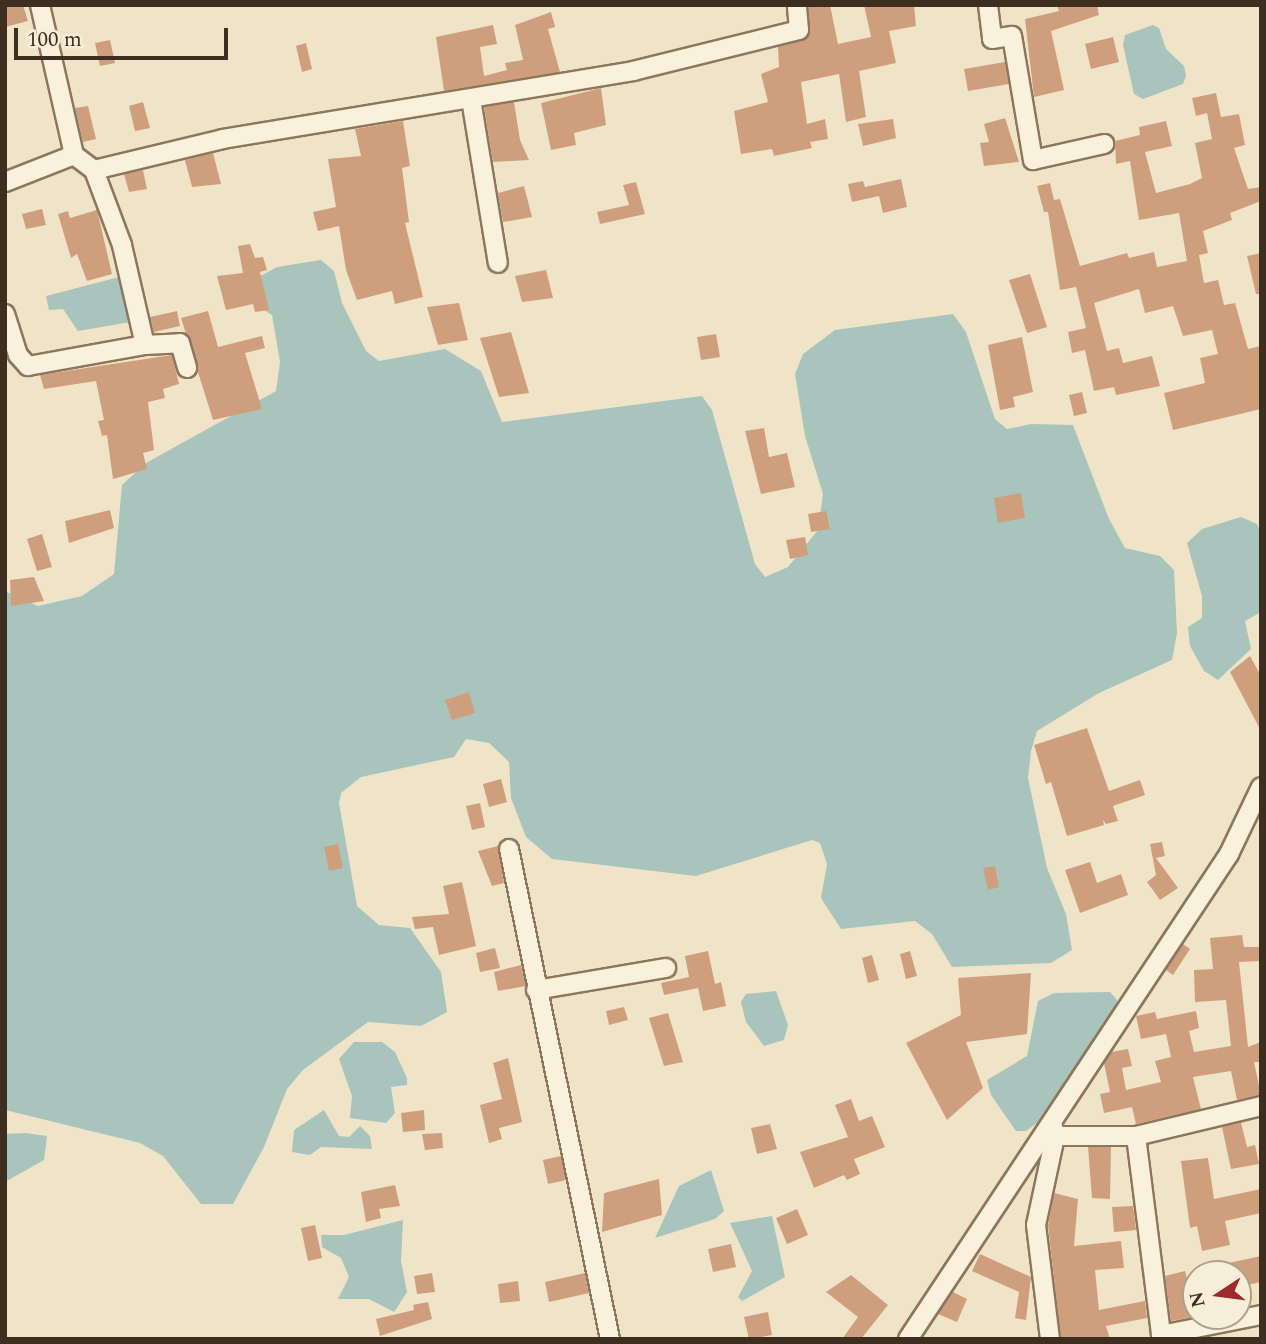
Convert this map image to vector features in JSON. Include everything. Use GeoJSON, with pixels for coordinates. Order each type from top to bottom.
{"type":"FeatureCollection","features":[{"type":"Feature","properties":{"kind":"street"},"geometry":{"type":"LineString","coordinates":[[40,5],[74,155],[94,170],[122,245],[145,345]]}},
{"type":"Feature","properties":{"kind":"street"},"geometry":{"type":"LineString","coordinates":[[94,170],[223,139],[633,71],[799,30],[797,5]]}},
{"type":"Feature","properties":{"kind":"street"},"geometry":{"type":"LineString","coordinates":[[988,5],[992,39],[1012,36],[1032,160],[1104,144]]}},
{"type":"Feature","properties":{"kind":"street"},"geometry":{"type":"LineString","coordinates":[[471,99],[498,263]]}},
{"type":"Feature","properties":{"kind":"street"},"geometry":{"type":"LineString","coordinates":[[5,182],[74,155]]}},
{"type":"Feature","properties":{"kind":"street"},"geometry":{"type":"LineString","coordinates":[[5,314],[18,355],[28,366],[145,345],[180,343],[187,368]]}},
{"type":"Feature","properties":{"kind":"street"},"geometry":{"type":"LineString","coordinates":[[908,1339],[1054,1129],[1229,854],[1261,786]]}},
{"type":"Feature","properties":{"kind":"street"},"geometry":{"type":"LineString","coordinates":[[509,849],[610,1339]]}},
{"type":"Feature","properties":{"kind":"street"},"geometry":{"type":"LineString","coordinates":[[536,990],[666,968]]}},
{"type":"Feature","properties":{"kind":"street"},"geometry":{"type":"LineString","coordinates":[[1054,1129],[1136,1136],[1261,1106]]}},
{"type":"Feature","properties":{"kind":"street"},"geometry":{"type":"LineString","coordinates":[[1050,1339],[1036,1225],[1054,1129]]}},
{"type":"Feature","properties":{"kind":"street"},"geometry":{"type":"LineString","coordinates":[[1136,1136],[1161,1335],[1261,1315]]}},
{"type":"Feature","properties":{"kind":"water"},"geometry":{"type":"Polygon","coordinates":[[[1153,25],[1159,28],[1166,49],[1184,66],[1186,76],[1183,84],[1143,99],[1134,94],[1123,45],[1125,35],[1153,25]]]}},
{"type":"Feature","properties":{"kind":"water"},"geometry":{"type":"Polygon","coordinates":[[[321,260],[334,271],[342,303],[366,351],[379,361],[445,349],[481,371],[502,422],[702,396],[712,410],[755,564],[765,577],[788,567],[818,530],[823,494],[805,436],[795,374],[803,354],[835,330],[953,314],[966,332],[995,419],[1007,429],[1031,424],[1073,425],[1109,519],[1125,548],[1160,556],[1174,570],[1177,633],[1172,660],[1099,693],[1037,731],[1031,751],[1028,778],[1047,868],[1066,914],[1072,950],[1051,963],[952,967],[932,934],[915,921],[841,929],[821,898],[827,864],[820,843],[812,840],[696,876],[552,859],[526,837],[511,798],[509,762],[489,743],[466,739],[454,757],[361,777],[341,793],[339,803],[357,906],[379,925],[410,928],[441,972],[447,1012],[421,1026],[368,1022],[303,1070],[287,1089],[264,1147],[233,1204],[201,1204],[163,1156],[140,1143],[5,1110],[5,591],[38,606],[82,596],[114,574],[122,485],[146,463],[276,391],[280,362],[272,315],[245,298],[253,280],[277,267],[321,260]]]}},
{"type":"Feature","properties":{"kind":"water"},"geometry":{"type":"Polygon","coordinates":[[[123,276],[131,322],[78,331],[63,309],[49,310],[46,296],[123,276]]]}},
{"type":"Feature","properties":{"kind":"water"},"geometry":{"type":"Polygon","coordinates":[[[1241,517],[1257,524],[1261,533],[1261,612],[1245,621],[1251,649],[1218,680],[1204,671],[1190,646],[1188,627],[1202,618],[1202,596],[1187,543],[1202,529],[1241,517]]]}},
{"type":"Feature","properties":{"kind":"water"},"geometry":{"type":"Polygon","coordinates":[[[776,991],[788,1025],[784,1040],[764,1046],[746,1022],[741,1002],[746,994],[776,991]]]}},
{"type":"Feature","properties":{"kind":"water"},"geometry":{"type":"Polygon","coordinates":[[[1110,992],[1117,1000],[1115,1014],[1037,1123],[1026,1131],[1016,1131],[991,1095],[987,1080],[1027,1056],[1038,1001],[1054,993],[1110,992]]]}},
{"type":"Feature","properties":{"kind":"water"},"geometry":{"type":"Polygon","coordinates":[[[354,1042],[382,1042],[395,1052],[407,1078],[407,1085],[391,1087],[395,1113],[386,1123],[350,1118],[352,1096],[339,1059],[354,1042]]]}},
{"type":"Feature","properties":{"kind":"water"},"geometry":{"type":"Polygon","coordinates":[[[324,1110],[339,1136],[349,1137],[360,1126],[370,1136],[372,1149],[321,1147],[310,1155],[292,1152],[294,1130],[324,1110]]]}},
{"type":"Feature","properties":{"kind":"water"},"geometry":{"type":"Polygon","coordinates":[[[5,1134],[47,1136],[44,1160],[5,1182],[5,1134]]]}},
{"type":"Feature","properties":{"kind":"water"},"geometry":{"type":"Polygon","coordinates":[[[711,1170],[724,1211],[715,1219],[655,1238],[679,1186],[711,1170]]]}},
{"type":"Feature","properties":{"kind":"water"},"geometry":{"type":"Polygon","coordinates":[[[772,1216],[785,1277],[742,1301],[738,1297],[752,1271],[730,1223],[772,1216]]]}},
{"type":"Feature","properties":{"kind":"water"},"geometry":{"type":"Polygon","coordinates":[[[403,1220],[401,1261],[407,1292],[394,1312],[369,1299],[338,1299],[349,1277],[341,1258],[322,1247],[321,1235],[344,1235],[403,1220]]]}},
{"type":"Feature","properties":{"kind":"building"},"geometry":{"type":"Polygon","coordinates":[[[5,5],[23,5],[28,21],[5,27],[5,5]]]}},
{"type":"Feature","properties":{"kind":"building"},"geometry":{"type":"Polygon","coordinates":[[[808,5],[830,5],[838,44],[871,37],[864,5],[914,5],[916,26],[889,31],[896,63],[859,71],[866,117],[846,122],[839,74],[801,82],[807,124],[825,119],[828,139],[810,142],[812,148],[774,156],[772,149],[741,154],[734,111],[768,102],[761,74],[779,67],[778,47],[809,35],[808,5]]]}},
{"type":"Feature","properties":{"kind":"building"},"geometry":{"type":"Polygon","coordinates":[[[1057,5],[1097,5],[1099,15],[1051,31],[1064,90],[1034,97],[1025,19],[1059,11],[1057,5]]]}},
{"type":"Feature","properties":{"kind":"building"},"geometry":{"type":"Polygon","coordinates":[[[551,12],[555,27],[548,29],[560,72],[444,91],[436,37],[493,25],[497,44],[480,47],[484,76],[507,70],[505,63],[523,60],[515,25],[551,12]]]}},
{"type":"Feature","properties":{"kind":"building"},"geometry":{"type":"Polygon","coordinates":[[[1113,37],[1119,62],[1091,69],[1085,44],[1113,37]]]}},
{"type":"Feature","properties":{"kind":"building"},"geometry":{"type":"Polygon","coordinates":[[[110,40],[115,63],[100,66],[95,43],[110,40]]]}},
{"type":"Feature","properties":{"kind":"building"},"geometry":{"type":"Polygon","coordinates":[[[306,43],[312,69],[302,72],[296,46],[306,43]]]}},
{"type":"Feature","properties":{"kind":"building"},"geometry":{"type":"Polygon","coordinates":[[[1005,62],[1009,84],[968,91],[964,69],[1005,62]]]}},
{"type":"Feature","properties":{"kind":"building"},"geometry":{"type":"Polygon","coordinates":[[[601,88],[606,125],[574,133],[576,145],[551,150],[541,103],[601,88]]]}},
{"type":"Feature","properties":{"kind":"building"},"geometry":{"type":"Polygon","coordinates":[[[1216,93],[1221,117],[1239,114],[1245,145],[1234,148],[1248,189],[1261,187],[1261,201],[1230,213],[1232,220],[1203,231],[1208,253],[1199,255],[1204,283],[1218,280],[1224,305],[1235,303],[1248,349],[1261,346],[1261,409],[1173,430],[1164,393],[1205,383],[1200,358],[1218,354],[1212,330],[1183,336],[1173,306],[1145,313],[1139,289],[1094,303],[1107,351],[1119,348],[1123,363],[1152,356],[1160,386],[1116,395],[1114,387],[1094,391],[1085,350],[1072,353],[1068,332],[1086,328],[1076,287],[1060,290],[1048,212],[1044,212],[1037,186],[1050,183],[1054,200],[1060,199],[1080,266],[1127,253],[1129,258],[1154,252],[1157,267],[1187,261],[1179,213],[1139,220],[1130,161],[1116,164],[1115,141],[1140,135],[1139,127],[1166,121],[1172,146],[1145,152],[1156,193],[1190,184],[1202,178],[1195,143],[1212,139],[1207,113],[1196,116],[1192,98],[1216,93]]]}},
{"type":"Feature","properties":{"kind":"building"},"geometry":{"type":"Polygon","coordinates":[[[143,102],[150,128],[135,131],[129,106],[143,102]]]}},
{"type":"Feature","properties":{"kind":"building"},"geometry":{"type":"Polygon","coordinates":[[[514,102],[520,140],[529,160],[493,162],[484,107],[514,102]]]}},
{"type":"Feature","properties":{"kind":"building"},"geometry":{"type":"Polygon","coordinates":[[[88,106],[96,139],[83,142],[75,108],[88,106]]]}},
{"type":"Feature","properties":{"kind":"building"},"geometry":{"type":"Polygon","coordinates":[[[1005,118],[1019,162],[984,166],[980,143],[989,142],[984,124],[1005,118]]]}},
{"type":"Feature","properties":{"kind":"building"},"geometry":{"type":"Polygon","coordinates":[[[893,119],[896,138],[863,146],[858,124],[893,119]]]}},
{"type":"Feature","properties":{"kind":"building"},"geometry":{"type":"Polygon","coordinates":[[[403,121],[410,166],[402,168],[409,222],[405,223],[423,297],[395,304],[392,291],[357,300],[346,270],[339,226],[318,231],[313,212],[336,207],[328,159],[361,156],[355,129],[403,121]]]}},
{"type":"Feature","properties":{"kind":"building"},"geometry":{"type":"Polygon","coordinates":[[[213,153],[221,184],[192,187],[185,160],[213,153]]]}},
{"type":"Feature","properties":{"kind":"building"},"geometry":{"type":"Polygon","coordinates":[[[143,170],[147,189],[129,192],[124,174],[143,170]]]}},
{"type":"Feature","properties":{"kind":"building"},"geometry":{"type":"Polygon","coordinates":[[[901,179],[907,207],[883,213],[879,196],[852,202],[848,184],[863,181],[865,187],[901,179]]]}},
{"type":"Feature","properties":{"kind":"building"},"geometry":{"type":"Polygon","coordinates":[[[636,182],[645,214],[600,224],[597,212],[629,205],[623,185],[636,182]]]}},
{"type":"Feature","properties":{"kind":"building"},"geometry":{"type":"Polygon","coordinates":[[[524,186],[532,217],[503,222],[498,193],[524,186]]]}},
{"type":"Feature","properties":{"kind":"building"},"geometry":{"type":"Polygon","coordinates":[[[42,209],[46,225],[26,229],[22,214],[42,209]]]}},
{"type":"Feature","properties":{"kind":"building"},"geometry":{"type":"Polygon","coordinates":[[[97,210],[112,274],[87,281],[77,254],[71,258],[58,214],[68,211],[70,218],[97,210]]]}},
{"type":"Feature","properties":{"kind":"building"},"geometry":{"type":"Polygon","coordinates":[[[250,244],[255,258],[263,257],[267,270],[260,272],[269,310],[255,312],[253,304],[226,310],[217,276],[243,273],[238,246],[250,244]]]}},
{"type":"Feature","properties":{"kind":"building"},"geometry":{"type":"Polygon","coordinates":[[[1261,253],[1261,294],[1256,294],[1247,256],[1261,253]]]}},
{"type":"Feature","properties":{"kind":"building"},"geometry":{"type":"Polygon","coordinates":[[[546,270],[553,298],[522,302],[515,276],[546,270]]]}},
{"type":"Feature","properties":{"kind":"building"},"geometry":{"type":"Polygon","coordinates":[[[1030,274],[1047,327],[1027,333],[1009,280],[1030,274]]]}},
{"type":"Feature","properties":{"kind":"building"},"geometry":{"type":"Polygon","coordinates":[[[459,303],[468,340],[438,345],[427,307],[459,303]]]}},
{"type":"Feature","properties":{"kind":"building"},"geometry":{"type":"Polygon","coordinates":[[[177,311],[180,326],[154,332],[150,317],[177,311]]]}},
{"type":"Feature","properties":{"kind":"building"},"geometry":{"type":"Polygon","coordinates":[[[208,311],[218,347],[262,336],[265,348],[245,353],[262,409],[213,420],[181,318],[208,311]]]}},
{"type":"Feature","properties":{"kind":"building"},"geometry":{"type":"Polygon","coordinates":[[[511,332],[529,393],[499,397],[480,338],[511,332]]]}},
{"type":"Feature","properties":{"kind":"building"},"geometry":{"type":"Polygon","coordinates":[[[716,334],[720,357],[701,360],[697,337],[716,334]]]}},
{"type":"Feature","properties":{"kind":"building"},"geometry":{"type":"Polygon","coordinates":[[[1022,337],[1033,392],[1013,397],[1015,407],[1000,410],[988,345],[1022,337]]]}},
{"type":"Feature","properties":{"kind":"building"},"geometry":{"type":"Polygon","coordinates":[[[172,355],[179,384],[163,389],[165,398],[148,402],[154,450],[143,453],[147,469],[113,479],[107,435],[102,436],[98,421],[104,420],[96,381],[44,389],[40,375],[172,355]]]}},
{"type":"Feature","properties":{"kind":"building"},"geometry":{"type":"Polygon","coordinates":[[[1082,392],[1087,413],[1074,416],[1069,395],[1082,392]]]}},
{"type":"Feature","properties":{"kind":"building"},"geometry":{"type":"Polygon","coordinates":[[[764,428],[769,457],[787,453],[795,487],[761,494],[745,431],[764,428]]]}},
{"type":"Feature","properties":{"kind":"building"},"geometry":{"type":"Polygon","coordinates":[[[1021,493],[1025,518],[998,523],[994,498],[1021,493]]]}},
{"type":"Feature","properties":{"kind":"building"},"geometry":{"type":"Polygon","coordinates":[[[110,510],[114,528],[69,543],[65,521],[110,510]]]}},
{"type":"Feature","properties":{"kind":"building"},"geometry":{"type":"Polygon","coordinates":[[[826,511],[830,529],[811,532],[808,514],[826,511]]]}},
{"type":"Feature","properties":{"kind":"building"},"geometry":{"type":"Polygon","coordinates":[[[42,534],[52,567],[37,571],[27,539],[42,534]]]}},
{"type":"Feature","properties":{"kind":"building"},"geometry":{"type":"Polygon","coordinates":[[[805,537],[808,555],[790,559],[786,540],[805,537]]]}},
{"type":"Feature","properties":{"kind":"building"},"geometry":{"type":"Polygon","coordinates":[[[34,577],[44,601],[11,606],[10,580],[34,577]]]}},
{"type":"Feature","properties":{"kind":"building"},"geometry":{"type":"Polygon","coordinates":[[[1250,656],[1261,676],[1261,731],[1230,672],[1250,656]]]}},
{"type":"Feature","properties":{"kind":"building"},"geometry":{"type":"Polygon","coordinates":[[[469,692],[475,713],[452,720],[445,700],[469,692]]]}},
{"type":"Feature","properties":{"kind":"building"},"geometry":{"type":"Polygon","coordinates":[[[1087,728],[1109,791],[1140,780],[1145,795],[1113,806],[1118,821],[1106,824],[1103,820],[1104,825],[1067,836],[1051,782],[1046,784],[1034,745],[1087,728]]]}},
{"type":"Feature","properties":{"kind":"building"},"geometry":{"type":"Polygon","coordinates":[[[501,779],[507,802],[489,807],[483,784],[501,779]]]}},
{"type":"Feature","properties":{"kind":"building"},"geometry":{"type":"Polygon","coordinates":[[[480,803],[485,827],[472,830],[466,806],[480,803]]]}},
{"type":"Feature","properties":{"kind":"building"},"geometry":{"type":"Polygon","coordinates":[[[1162,842],[1165,856],[1156,858],[1178,888],[1160,900],[1147,882],[1156,875],[1150,844],[1162,842]]]}},
{"type":"Feature","properties":{"kind":"building"},"geometry":{"type":"Polygon","coordinates":[[[338,844],[343,868],[329,871],[324,847],[338,844]]]}},
{"type":"Feature","properties":{"kind":"building"},"geometry":{"type":"Polygon","coordinates":[[[498,846],[504,883],[492,886],[478,851],[498,846]]]}},
{"type":"Feature","properties":{"kind":"building"},"geometry":{"type":"Polygon","coordinates":[[[1090,862],[1097,883],[1121,874],[1128,895],[1080,913],[1065,870],[1090,862]]]}},
{"type":"Feature","properties":{"kind":"building"},"geometry":{"type":"Polygon","coordinates":[[[995,866],[999,887],[988,890],[983,868],[995,866]]]}},
{"type":"Feature","properties":{"kind":"building"},"geometry":{"type":"Polygon","coordinates":[[[462,882],[476,946],[439,955],[433,927],[415,929],[412,917],[449,914],[443,886],[462,882]]]}},
{"type":"Feature","properties":{"kind":"building"},"geometry":{"type":"Polygon","coordinates":[[[1242,935],[1244,947],[1261,947],[1261,961],[1239,962],[1248,1047],[1261,1042],[1261,1062],[1254,1062],[1261,1095],[1237,1100],[1231,1071],[1193,1077],[1201,1109],[1136,1124],[1132,1107],[1104,1113],[1100,1094],[1110,1092],[1104,1063],[1111,1052],[1128,1049],[1132,1066],[1122,1068],[1126,1090],[1161,1082],[1155,1061],[1171,1057],[1166,1034],[1141,1039],[1136,1016],[1155,1012],[1157,1019],[1196,1011],[1199,1028],[1189,1031],[1194,1052],[1231,1046],[1226,1000],[1195,1002],[1194,970],[1213,969],[1210,938],[1242,935]]]}},
{"type":"Feature","properties":{"kind":"building"},"geometry":{"type":"Polygon","coordinates":[[[1183,944],[1190,949],[1173,975],[1166,970],[1183,944]]]}},
{"type":"Feature","properties":{"kind":"building"},"geometry":{"type":"Polygon","coordinates":[[[495,948],[500,968],[480,972],[476,953],[495,948]]]}},
{"type":"Feature","properties":{"kind":"building"},"geometry":{"type":"Polygon","coordinates":[[[708,951],[715,984],[721,982],[726,1006],[703,1011],[698,988],[664,995],[661,983],[689,977],[685,956],[708,951]]]}},
{"type":"Feature","properties":{"kind":"building"},"geometry":{"type":"Polygon","coordinates":[[[910,951],[917,976],[906,979],[900,954],[910,951]]]}},
{"type":"Feature","properties":{"kind":"building"},"geometry":{"type":"Polygon","coordinates":[[[872,955],[879,980],[868,983],[862,958],[872,955]]]}},
{"type":"Feature","properties":{"kind":"building"},"geometry":{"type":"Polygon","coordinates":[[[521,965],[526,986],[498,991],[494,972],[521,965]]]}},
{"type":"Feature","properties":{"kind":"building"},"geometry":{"type":"Polygon","coordinates":[[[1031,973],[1027,1034],[966,1042],[983,1088],[947,1120],[906,1043],[961,1015],[958,978],[1031,973]]]}},
{"type":"Feature","properties":{"kind":"building"},"geometry":{"type":"Polygon","coordinates":[[[624,1007],[628,1020],[609,1025],[606,1011],[624,1007]]]}},
{"type":"Feature","properties":{"kind":"building"},"geometry":{"type":"Polygon","coordinates":[[[668,1013],[683,1062],[664,1066],[649,1018],[668,1013]]]}},
{"type":"Feature","properties":{"kind":"building"},"geometry":{"type":"Polygon","coordinates":[[[508,1058],[522,1122],[499,1128],[502,1139],[489,1143],[480,1105],[502,1099],[493,1063],[508,1058]]]}},
{"type":"Feature","properties":{"kind":"building"},"geometry":{"type":"Polygon","coordinates":[[[851,1099],[859,1121],[872,1116],[885,1147],[854,1159],[860,1174],[847,1180],[844,1175],[814,1188],[800,1152],[848,1137],[835,1105],[851,1099]]]}},
{"type":"Feature","properties":{"kind":"building"},"geometry":{"type":"Polygon","coordinates":[[[424,1110],[425,1130],[403,1132],[401,1113],[424,1110]]]}},
{"type":"Feature","properties":{"kind":"building"},"geometry":{"type":"Polygon","coordinates":[[[1260,1118],[1241,1123],[1247,1147],[1255,1145],[1259,1164],[1231,1169],[1222,1127],[1260,1118]]]}},
{"type":"Feature","properties":{"kind":"building"},"geometry":{"type":"Polygon","coordinates":[[[770,1124],[777,1149],[757,1154],[751,1128],[770,1124]]]}},
{"type":"Feature","properties":{"kind":"building"},"geometry":{"type":"Polygon","coordinates":[[[442,1133],[443,1148],[425,1150],[422,1134],[442,1133]]]}},
{"type":"Feature","properties":{"kind":"building"},"geometry":{"type":"Polygon","coordinates":[[[1088,1147],[1111,1147],[1110,1199],[1092,1198],[1088,1147]]]}},
{"type":"Feature","properties":{"kind":"building"},"geometry":{"type":"Polygon","coordinates":[[[561,1156],[566,1180],[548,1184],[543,1160],[561,1156]]]}},
{"type":"Feature","properties":{"kind":"building"},"geometry":{"type":"Polygon","coordinates":[[[1208,1158],[1214,1199],[1261,1189],[1261,1213],[1225,1221],[1230,1245],[1202,1251],[1197,1226],[1190,1228],[1181,1161],[1208,1158]]]}},
{"type":"Feature","properties":{"kind":"building"},"geometry":{"type":"Polygon","coordinates":[[[659,1179],[662,1215],[602,1232],[604,1193],[659,1179]]]}},
{"type":"Feature","properties":{"kind":"building"},"geometry":{"type":"Polygon","coordinates":[[[395,1185],[400,1206],[379,1209],[381,1218],[366,1222],[361,1192],[395,1185]]]}},
{"type":"Feature","properties":{"kind":"building"},"geometry":{"type":"Polygon","coordinates":[[[1054,1193],[1078,1199],[1074,1246],[1121,1241],[1124,1268],[1095,1270],[1099,1310],[1145,1301],[1147,1318],[1106,1326],[1110,1339],[1061,1339],[1048,1226],[1054,1193]]]}},
{"type":"Feature","properties":{"kind":"building"},"geometry":{"type":"Polygon","coordinates":[[[1133,1206],[1136,1230],[1114,1232],[1112,1207],[1133,1206]]]}},
{"type":"Feature","properties":{"kind":"building"},"geometry":{"type":"Polygon","coordinates":[[[797,1209],[808,1235],[787,1244],[776,1218],[797,1209]]]}},
{"type":"Feature","properties":{"kind":"building"},"geometry":{"type":"Polygon","coordinates":[[[315,1225],[322,1258],[308,1261],[301,1228],[315,1225]]]}},
{"type":"Feature","properties":{"kind":"building"},"geometry":{"type":"Polygon","coordinates":[[[731,1244],[736,1267],[713,1272],[708,1249],[731,1244]]]}},
{"type":"Feature","properties":{"kind":"building"},"geometry":{"type":"Polygon","coordinates":[[[980,1254],[1031,1277],[1026,1320],[1015,1318],[1019,1292],[972,1271],[980,1254]]]}},
{"type":"Feature","properties":{"kind":"building"},"geometry":{"type":"Polygon","coordinates":[[[1261,1256],[1261,1282],[1252,1284],[1252,1260],[1242,1260],[1261,1256]]]}},
{"type":"Feature","properties":{"kind":"building"},"geometry":{"type":"Polygon","coordinates":[[[1182,1272],[1182,1319],[1171,1321],[1165,1276],[1182,1272]]]}},
{"type":"Feature","properties":{"kind":"building"},"geometry":{"type":"Polygon","coordinates":[[[432,1273],[435,1292],[417,1294],[414,1276],[432,1273]]]}},
{"type":"Feature","properties":{"kind":"building"},"geometry":{"type":"Polygon","coordinates":[[[585,1273],[589,1293],[549,1302],[545,1282],[585,1273]]]}},
{"type":"Feature","properties":{"kind":"building"},"geometry":{"type":"Polygon","coordinates":[[[851,1275],[888,1305],[861,1339],[842,1339],[858,1317],[826,1292],[851,1275]]]}},
{"type":"Feature","properties":{"kind":"building"},"geometry":{"type":"Polygon","coordinates":[[[518,1281],[520,1301],[500,1303],[498,1284],[518,1281]]]}},
{"type":"Feature","properties":{"kind":"building"},"geometry":{"type":"Polygon","coordinates":[[[953,1292],[967,1299],[957,1322],[938,1314],[953,1292]]]}},
{"type":"Feature","properties":{"kind":"building"},"geometry":{"type":"Polygon","coordinates":[[[428,1302],[432,1319],[380,1336],[376,1319],[414,1310],[413,1305],[428,1302]]]}},
{"type":"Feature","properties":{"kind":"building"},"geometry":{"type":"Polygon","coordinates":[[[768,1312],[772,1335],[749,1339],[744,1317],[768,1312]]]}}]}
